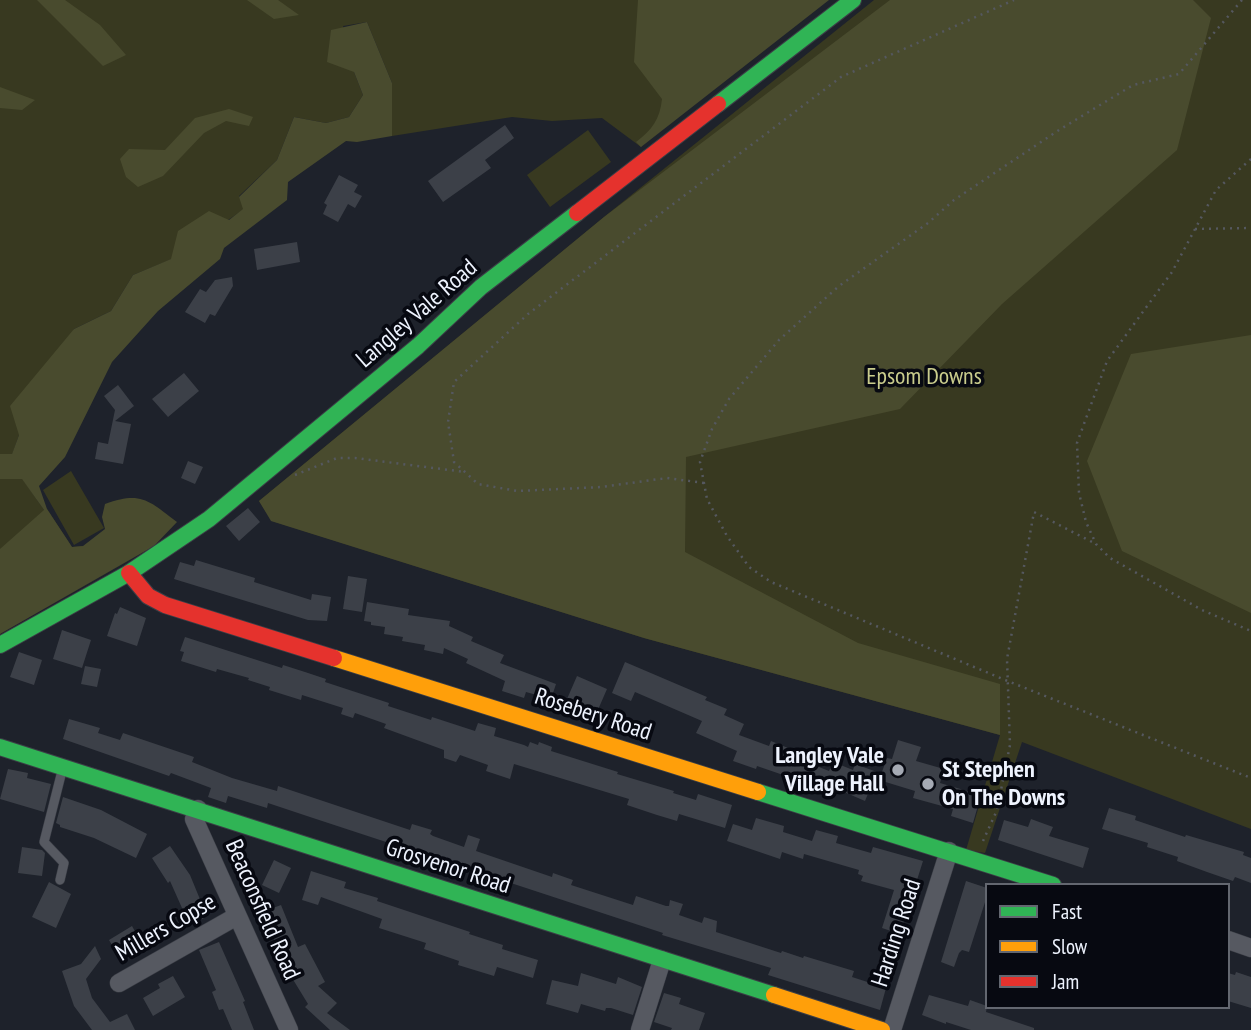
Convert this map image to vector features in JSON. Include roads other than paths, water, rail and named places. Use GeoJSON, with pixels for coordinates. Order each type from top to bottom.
{"type":"FeatureCollection","features":[{"type":"Feature","properties":{"kind":"street","name":"Langley Vale Road"},"geometry":{"type":"LineString","coordinates":[[0,645],[129,573],[185,537],[409,354],[481,287],[853,0]]}},
{"type":"Feature","properties":{"kind":"street","name":"Rosebery Road"},"geometry":{"type":"LineString","coordinates":[[129,573],[148,596],[165,605],[1047,883]]}},
{"type":"Feature","properties":{"kind":"street","name":"Grosvenor Road"},"geometry":{"type":"LineString","coordinates":[[0,747],[882,1030]]}},
{"type":"Feature","properties":{"kind":"street","name":"Beaconsfield Road"},"geometry":{"type":"LineString","coordinates":[[198,809],[194,819],[289,1030]]}},
{"type":"Feature","properties":{"kind":"street","name":"Harding Road"},"geometry":{"type":"LineString","coordinates":[[892,1030],[949,851]]}},
{"type":"Feature","properties":{"kind":"street","name":"Millers Copse"},"geometry":{"type":"LineString","coordinates":[[120,983],[237,916]]}},
{"type":"Feature","properties":{"kind":"street"},"geometry":{"type":"LineString","coordinates":[[1230,941],[1251,947]]}},
{"type":"Feature","properties":{"kind":"street"},"geometry":{"type":"LineString","coordinates":[[640,1030],[662,960]]}},
{"type":"Feature","properties":{"kind":"lane"},"geometry":{"type":"LineString","coordinates":[[60,880],[64,863],[44,842],[63,766]]}},
{"type":"Feature","properties":{"kind":"place","name":"Langley Vale Village Hall"},"geometry":{"type":"Point","coordinates":[898,770]}},
{"type":"Feature","properties":{"kind":"place","name":"St Stephen On The Downs"},"geometry":{"type":"Point","coordinates":[928,784]}},
{"type":"Feature","properties":{"kind":"park label","name":"Epsom Downs"},"geometry":{"type":"Point","coordinates":[924,377]}}]}
